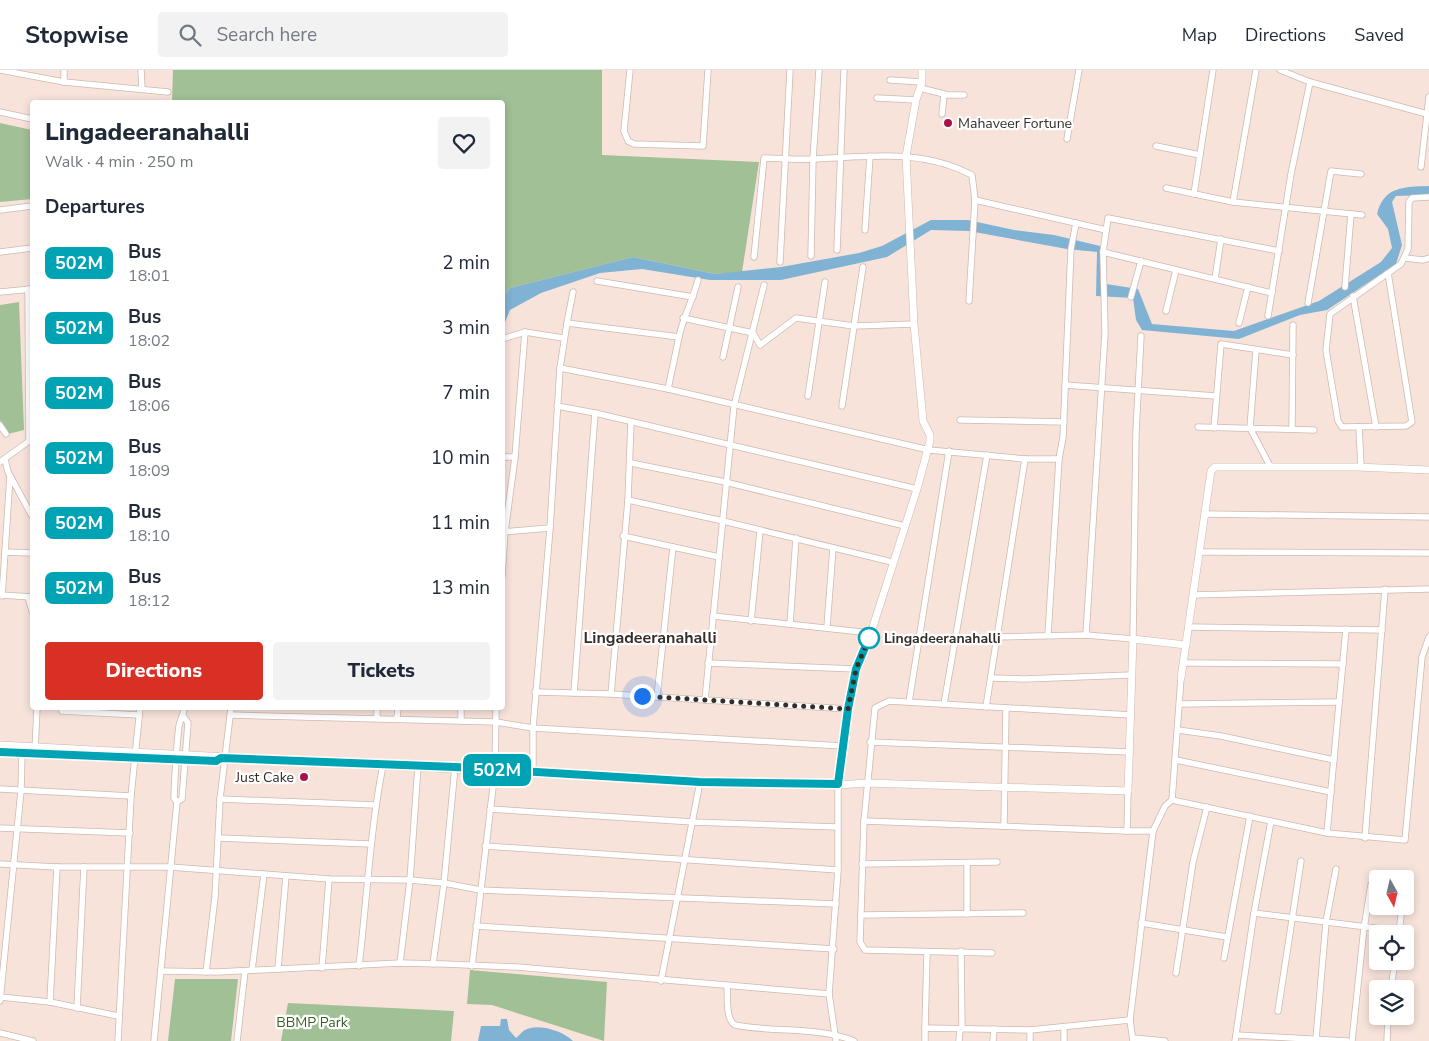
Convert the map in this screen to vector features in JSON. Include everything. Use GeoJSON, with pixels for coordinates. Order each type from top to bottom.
{"type":"FeatureCollection","features":[{"type":"Feature","properties":{"kind":"street"},"geometry":{"type":"LineString","coordinates":[[0,70],[64,82],[168,92]]}},
{"type":"Feature","properties":{"kind":"street"},"geometry":{"type":"LineString","coordinates":[[64,70],[64,82]]}},
{"type":"Feature","properties":{"kind":"street"},"geometry":{"type":"LineString","coordinates":[[141,70],[142,89]]}},
{"type":"Feature","properties":{"kind":"street"},"geometry":{"type":"LineString","coordinates":[[630,70],[624,131],[628,142],[634,144],[703,146],[708,70]]}},
{"type":"Feature","properties":{"kind":"street"},"geometry":{"type":"LineString","coordinates":[[780,262],[790,70]]}},
{"type":"Feature","properties":{"kind":"street"},"geometry":{"type":"LineString","coordinates":[[811,256],[813,159],[819,70]]}},
{"type":"Feature","properties":{"kind":"street"},"geometry":{"type":"LineString","coordinates":[[837,250],[844,70]]}},
{"type":"Feature","properties":{"kind":"street"},"geometry":{"type":"LineString","coordinates":[[836,1041],[829,994],[834,949],[838,870],[838,784],[842,746],[856,669],[871,633],[892,562],[917,489],[928,450],[930,435],[923,421],[914,324],[906,156],[916,100],[921,85],[922,70]]}},
{"type":"Feature","properties":{"kind":"street"},"geometry":{"type":"LineString","coordinates":[[1067,139],[1079,70]]}},
{"type":"Feature","properties":{"kind":"street"},"geometry":{"type":"LineString","coordinates":[[1194,194],[1213,70]]}},
{"type":"Feature","properties":{"kind":"street"},"geometry":{"type":"LineString","coordinates":[[1233,202],[1256,70]]}},
{"type":"Feature","properties":{"kind":"street"},"geometry":{"type":"LineString","coordinates":[[1280,70],[1310,82],[1427,114]]}},
{"type":"Feature","properties":{"kind":"street"},"geometry":{"type":"LineString","coordinates":[[890,80],[921,85],[944,94],[964,95]]}},
{"type":"Feature","properties":{"kind":"street"},"geometry":{"type":"LineString","coordinates":[[1268,316],[1286,207],[1310,82]]}},
{"type":"Feature","properties":{"kind":"street"},"geometry":{"type":"LineString","coordinates":[[942,114],[944,94]]}},
{"type":"Feature","properties":{"kind":"street"},"geometry":{"type":"LineString","coordinates":[[1421,167],[1429,97]]}},
{"type":"Feature","properties":{"kind":"street"},"geometry":{"type":"LineString","coordinates":[[878,98],[916,100]]}},
{"type":"Feature","properties":{"kind":"street"},"geometry":{"type":"LineString","coordinates":[[0,112],[30,119]]}},
{"type":"Feature","properties":{"kind":"street"},"geometry":{"type":"LineString","coordinates":[[1156,146],[1200,155]]}},
{"type":"Feature","properties":{"kind":"street"},"geometry":{"type":"LineString","coordinates":[[865,230],[870,156]]}},
{"type":"Feature","properties":{"kind":"street"},"geometry":{"type":"LineString","coordinates":[[754,257],[764,158],[813,159],[906,156],[958,167],[972,175],[975,200],[969,301]]}},
{"type":"Feature","properties":{"kind":"street"},"geometry":{"type":"LineString","coordinates":[[1308,303],[1331,171],[1361,174]]}},
{"type":"Feature","properties":{"kind":"street"},"geometry":{"type":"LineString","coordinates":[[1166,188],[1233,202],[1362,215]]}},
{"type":"Feature","properties":{"kind":"street"},"geometry":{"type":"LineString","coordinates":[[1388,273],[1412,422],[1406,426],[1342,427],[1338,421],[1326,350],[1330,314],[1353,296],[1401,264],[1405,258],[1409,239],[1409,202],[1412,198],[1429,197]]}},
{"type":"Feature","properties":{"kind":"street"},"geometry":{"type":"LineString","coordinates":[[975,200],[1106,230]]}},
{"type":"Feature","properties":{"kind":"street"},"geometry":{"type":"LineString","coordinates":[[0,210],[30,206]]}},
{"type":"Feature","properties":{"kind":"street"},"geometry":{"type":"LineString","coordinates":[[1345,287],[1351,214]]}},
{"type":"Feature","properties":{"kind":"street"},"geometry":{"type":"LineString","coordinates":[[1086,635],[1100,388],[1105,333],[1103,252],[1108,218],[1279,251]]}},
{"type":"Feature","properties":{"kind":"street"},"geometry":{"type":"LineString","coordinates":[[1048,635],[1059,459],[1064,422],[1071,249],[1076,223]]}},
{"type":"Feature","properties":{"kind":"street"},"geometry":{"type":"LineString","coordinates":[[1215,279],[1221,240]]}},
{"type":"Feature","properties":{"kind":"street"},"geometry":{"type":"LineString","coordinates":[[0,252],[30,248]]}},
{"type":"Feature","properties":{"kind":"street"},"geometry":{"type":"LineString","coordinates":[[1103,252],[1272,293]]}},
{"type":"Feature","properties":{"kind":"street"},"geometry":{"type":"LineString","coordinates":[[1405,258],[1424,260],[1429,258]]}},
{"type":"Feature","properties":{"kind":"street"},"geometry":{"type":"LineString","coordinates":[[1131,297],[1141,261]]}},
{"type":"Feature","properties":{"kind":"street"},"geometry":{"type":"LineString","coordinates":[[842,406],[863,267]]}},
{"type":"Feature","properties":{"kind":"street"},"geometry":{"type":"LineString","coordinates":[[1166,311],[1176,270]]}},
{"type":"Feature","properties":{"kind":"street"},"geometry":{"type":"LineString","coordinates":[[668,389],[683,318],[693,297],[698,280]]}},
{"type":"Feature","properties":{"kind":"street"},"geometry":{"type":"LineString","coordinates":[[597,281],[693,297]]}},
{"type":"Feature","properties":{"kind":"street"},"geometry":{"type":"LineString","coordinates":[[808,396],[825,282]]}},
{"type":"Feature","properties":{"kind":"street"},"geometry":{"type":"LineString","coordinates":[[704,700],[734,406],[764,285]]}},
{"type":"Feature","properties":{"kind":"street"},"geometry":{"type":"LineString","coordinates":[[723,358],[738,287]]}},
{"type":"Feature","properties":{"kind":"street"},"geometry":{"type":"LineString","coordinates":[[1239,323],[1248,287]]}},
{"type":"Feature","properties":{"kind":"street"},"geometry":{"type":"LineString","coordinates":[[0,292],[30,289]]}},
{"type":"Feature","properties":{"kind":"street"},"geometry":{"type":"LineString","coordinates":[[532,772],[535,692],[550,528],[560,368],[563,338],[573,292]]}},
{"type":"Feature","properties":{"kind":"street"},"geometry":{"type":"LineString","coordinates":[[1353,296],[1376,427]]}},
{"type":"Feature","properties":{"kind":"street"},"geometry":{"type":"LineString","coordinates":[[683,318],[753,333],[760,345],[796,318],[854,326],[914,324]]}},
{"type":"Feature","properties":{"kind":"street"},"geometry":{"type":"LineString","coordinates":[[567,323],[679,337]]}},
{"type":"Feature","properties":{"kind":"street"},"geometry":{"type":"LineString","coordinates":[[1292,429],[1293,325]]}},
{"type":"Feature","properties":{"kind":"street"},"geometry":{"type":"LineString","coordinates":[[505,338],[525,332],[563,338]]}},
{"type":"Feature","properties":{"kind":"street"},"geometry":{"type":"LineString","coordinates":[[505,514],[506,497],[515,457],[525,332]]}},
{"type":"Feature","properties":{"kind":"street"},"geometry":{"type":"LineString","coordinates":[[1127,831],[1133,639],[1137,390],[1141,336]]}},
{"type":"Feature","properties":{"kind":"street"},"geometry":{"type":"LineString","coordinates":[[1214,428],[1221,344],[1293,355]]}},
{"type":"Feature","properties":{"kind":"street"},"geometry":{"type":"LineString","coordinates":[[1256,350],[1250,428],[1270,466]]}},
{"type":"Feature","properties":{"kind":"street"},"geometry":{"type":"LineString","coordinates":[[560,368],[668,389],[928,450],[1025,459],[1059,459]]}},
{"type":"Feature","properties":{"kind":"street"},"geometry":{"type":"LineString","coordinates":[[1065,385],[1216,396]]}},
{"type":"Feature","properties":{"kind":"street"},"geometry":{"type":"LineString","coordinates":[[557,406],[595,413],[917,489]]}},
{"type":"Feature","properties":{"kind":"street"},"geometry":{"type":"LineString","coordinates":[[574,693],[595,413]]}},
{"type":"Feature","properties":{"kind":"street"},"geometry":{"type":"LineString","coordinates":[[960,420],[1064,422]]}},
{"type":"Feature","properties":{"kind":"street"},"geometry":{"type":"LineString","coordinates":[[611,694],[623,536],[631,463],[631,422]]}},
{"type":"Feature","properties":{"kind":"street"},"geometry":{"type":"LineString","coordinates":[[0,424],[6,434]]}},
{"type":"Feature","properties":{"kind":"street"},"geometry":{"type":"LineString","coordinates":[[1198,427],[1314,430]]}},
{"type":"Feature","properties":{"kind":"street"},"geometry":{"type":"LineString","coordinates":[[1359,427],[1361,467]]}},
{"type":"Feature","properties":{"kind":"street"},"geometry":{"type":"LineString","coordinates":[[30,441],[3,461],[30,512]]}},
{"type":"Feature","properties":{"kind":"street"},"geometry":{"type":"LineString","coordinates":[[909,702],[949,451]]}},
{"type":"Feature","properties":{"kind":"street"},"geometry":{"type":"LineString","coordinates":[[944,704],[987,455]]}},
{"type":"Feature","properties":{"kind":"street"},"geometry":{"type":"LineString","coordinates":[[505,457],[515,457]]}},
{"type":"Feature","properties":{"kind":"street"},"geometry":{"type":"LineString","coordinates":[[986,707],[1025,459]]}},
{"type":"Feature","properties":{"kind":"street"},"geometry":{"type":"LineString","coordinates":[[631,463],[725,482],[905,526]]}},
{"type":"Feature","properties":{"kind":"street"},"geometry":{"type":"LineString","coordinates":[[1165,1041],[1133,1039],[1130,1020],[1153,831],[1165,806],[1172,800],[1181,678],[1211,471],[1215,467],[1270,466],[1429,470]]}},
{"type":"Feature","properties":{"kind":"street"},"geometry":{"type":"LineString","coordinates":[[10,476],[1,595],[30,597]]}},
{"type":"Feature","properties":{"kind":"street"},"geometry":{"type":"LineString","coordinates":[[628,500],[723,520],[760,531],[892,562]]}},
{"type":"Feature","properties":{"kind":"street"},"geometry":{"type":"LineString","coordinates":[[1205,514],[1429,518]]}},
{"type":"Feature","properties":{"kind":"street"},"geometry":{"type":"LineString","coordinates":[[505,532],[550,528]]}},
{"type":"Feature","properties":{"kind":"street"},"geometry":{"type":"LineString","coordinates":[[752,621],[760,531]]}},
{"type":"Feature","properties":{"kind":"street"},"geometry":{"type":"LineString","coordinates":[[623,536],[719,557]]}},
{"type":"Feature","properties":{"kind":"street"},"geometry":{"type":"LineString","coordinates":[[790,624],[796,538]]}},
{"type":"Feature","properties":{"kind":"street"},"geometry":{"type":"LineString","coordinates":[[658,697],[673,547]]}},
{"type":"Feature","properties":{"kind":"street"},"geometry":{"type":"LineString","coordinates":[[827,627],[833,548]]}},
{"type":"Feature","properties":{"kind":"street"},"geometry":{"type":"LineString","coordinates":[[5,552],[30,553]]}},
{"type":"Feature","properties":{"kind":"street"},"geometry":{"type":"LineString","coordinates":[[1200,552],[1429,553]]}},
{"type":"Feature","properties":{"kind":"street"},"geometry":{"type":"LineString","coordinates":[[1193,595],[1385,589],[1429,590]]}},
{"type":"Feature","properties":{"kind":"street"},"geometry":{"type":"LineString","coordinates":[[1365,838],[1385,589]]}},
{"type":"Feature","properties":{"kind":"street"},"geometry":{"type":"LineString","coordinates":[[713,616],[871,633]]}},
{"type":"Feature","properties":{"kind":"street"},"geometry":{"type":"LineString","coordinates":[[1189,627],[1382,630]]}},
{"type":"Feature","properties":{"kind":"street"},"geometry":{"type":"LineString","coordinates":[[1327,833],[1346,629]]}},
{"type":"Feature","properties":{"kind":"street"},"geometry":{"type":"LineString","coordinates":[[997,638],[1086,635],[1186,645]]}},
{"type":"Feature","properties":{"kind":"street"},"geometry":{"type":"LineString","coordinates":[[1172,800],[1327,833],[1365,838],[1405,840],[1422,656],[1429,637]]}},
{"type":"Feature","properties":{"kind":"street"},"geometry":{"type":"LineString","coordinates":[[708,663],[856,669]]}},
{"type":"Feature","properties":{"kind":"street"},"geometry":{"type":"LineString","coordinates":[[1184,663],[1343,664]]}},
{"type":"Feature","properties":{"kind":"street"},"geometry":{"type":"LineString","coordinates":[[990,678],[1024,680],[1131,675]]}},
{"type":"Feature","properties":{"kind":"street"},"geometry":{"type":"LineString","coordinates":[[535,692],[611,694],[848,709]]}},
{"type":"Feature","properties":{"kind":"street"},"geometry":{"type":"LineString","coordinates":[[992,953],[932,950],[927,953],[865,950],[860,942],[864,821],[870,742],[875,708],[889,700],[1131,715]]}},
{"type":"Feature","properties":{"kind":"street"},"geometry":{"type":"LineString","coordinates":[[1180,704],[1339,702]]}},
{"type":"Feature","properties":{"kind":"street"},"geometry":{"type":"LineString","coordinates":[[1004,826],[1006,708]]}},
{"type":"Feature","properties":{"kind":"street"},"geometry":{"type":"LineString","coordinates":[[35,750],[37,710]]}},
{"type":"Feature","properties":{"kind":"street"},"geometry":{"type":"LineString","coordinates":[[118,1041],[131,796],[140,710]]}},
{"type":"Feature","properties":{"kind":"street"},"geometry":{"type":"LineString","coordinates":[[177,802],[182,799],[188,723],[184,717],[184,710]]}},
{"type":"Feature","properties":{"kind":"street"},"geometry":{"type":"LineString","coordinates":[[206,972],[219,838],[223,758],[231,710]]}},
{"type":"Feature","properties":{"kind":"street"},"geometry":{"type":"LineString","coordinates":[[377,710],[377,718]]}},
{"type":"Feature","properties":{"kind":"street"},"geometry":{"type":"LineString","coordinates":[[397,718],[398,710]]}},
{"type":"Feature","properties":{"kind":"street"},"geometry":{"type":"LineString","coordinates":[[461,710],[461,721]]}},
{"type":"Feature","properties":{"kind":"street"},"geometry":{"type":"LineString","coordinates":[[472,966],[495,770],[496,710]]}},
{"type":"Feature","properties":{"kind":"street"},"geometry":{"type":"LineString","coordinates":[[62,711],[139,715]]}},
{"type":"Feature","properties":{"kind":"street"},"geometry":{"type":"LineString","coordinates":[[230,715],[496,722],[533,728],[842,746]]}},
{"type":"Feature","properties":{"kind":"street"},"geometry":{"type":"LineString","coordinates":[[154,1041],[177,802],[174,798],[179,723],[184,717]]}},
{"type":"Feature","properties":{"kind":"street"},"geometry":{"type":"LineString","coordinates":[[1178,730],[1221,736],[1334,760]]}},
{"type":"Feature","properties":{"kind":"street"},"geometry":{"type":"LineString","coordinates":[[870,742],[1130,752]]}},
{"type":"Feature","properties":{"kind":"street"},"geometry":{"type":"LineString","coordinates":[[0,745],[22,750]]}},
{"type":"Feature","properties":{"kind":"street"},"geometry":{"type":"LineString","coordinates":[[0,1001],[21,790],[22,750]]}},
{"type":"Feature","properties":{"kind":"street"},"geometry":{"type":"LineString","coordinates":[[0,752],[35,750],[176,756],[216,754],[223,758],[455,767],[700,782],[867,783],[1128,791]]}},
{"type":"Feature","properties":{"kind":"street"},"geometry":{"type":"LineString","coordinates":[[1176,760],[1331,792]]}},
{"type":"Feature","properties":{"kind":"street"},"geometry":{"type":"LineString","coordinates":[[359,966],[370,879],[375,805],[383,765]]}},
{"type":"Feature","properties":{"kind":"street"},"geometry":{"type":"LineString","coordinates":[[400,963],[410,880],[418,766]]}},
{"type":"Feature","properties":{"kind":"street"},"geometry":{"type":"LineString","coordinates":[[433,964],[444,883],[455,767]]}},
{"type":"Feature","properties":{"kind":"street"},"geometry":{"type":"LineString","coordinates":[[661,981],[700,782]]}},
{"type":"Feature","properties":{"kind":"street"},"geometry":{"type":"LineString","coordinates":[[0,790],[131,796]]}},
{"type":"Feature","properties":{"kind":"street"},"geometry":{"type":"LineString","coordinates":[[220,799],[375,805]]}},
{"type":"Feature","properties":{"kind":"street"},"geometry":{"type":"LineString","coordinates":[[1176,973],[1193,862],[1207,807]]}},
{"type":"Feature","properties":{"kind":"street"},"geometry":{"type":"LineString","coordinates":[[490,809],[693,822],[837,827]]}},
{"type":"Feature","properties":{"kind":"street"},"geometry":{"type":"LineString","coordinates":[[1224,958],[1250,816]]}},
{"type":"Feature","properties":{"kind":"street"},"geometry":{"type":"LineString","coordinates":[[864,821],[1153,831]]}},
{"type":"Feature","properties":{"kind":"street"},"geometry":{"type":"LineString","coordinates":[[1271,821],[1254,913],[1236,1038],[1347,1041]]}},
{"type":"Feature","properties":{"kind":"street"},"geometry":{"type":"LineString","coordinates":[[0,828],[130,833]]}},
{"type":"Feature","properties":{"kind":"street"},"geometry":{"type":"LineString","coordinates":[[219,838],[371,844]]}},
{"type":"Feature","properties":{"kind":"street"},"geometry":{"type":"LineString","coordinates":[[485,846],[838,870]]}},
{"type":"Feature","properties":{"kind":"street"},"geometry":{"type":"LineString","coordinates":[[1278,1011],[1301,861]]}},
{"type":"Feature","properties":{"kind":"street"},"geometry":{"type":"LineString","coordinates":[[862,864],[997,862]]}},
{"type":"Feature","properties":{"kind":"street"},"geometry":{"type":"LineString","coordinates":[[967,863],[967,914]]}},
{"type":"Feature","properties":{"kind":"street"},"geometry":{"type":"LineString","coordinates":[[0,864],[57,867],[170,868],[329,879],[410,880],[444,883],[480,890],[836,904]]}},
{"type":"Feature","properties":{"kind":"street"},"geometry":{"type":"LineString","coordinates":[[50,1002],[57,867]]}},
{"type":"Feature","properties":{"kind":"street"},"geometry":{"type":"LineString","coordinates":[[77,1008],[84,867]]}},
{"type":"Feature","properties":{"kind":"street"},"geometry":{"type":"LineString","coordinates":[[1316,1039],[1326,922],[1336,869]]}},
{"type":"Feature","properties":{"kind":"street"},"geometry":{"type":"LineString","coordinates":[[237,1041],[264,874]]}},
{"type":"Feature","properties":{"kind":"street"},"geometry":{"type":"LineString","coordinates":[[278,969],[286,876]]}},
{"type":"Feature","properties":{"kind":"street"},"geometry":{"type":"LineString","coordinates":[[322,968],[329,879]]}},
{"type":"Feature","properties":{"kind":"street"},"geometry":{"type":"LineString","coordinates":[[1352,1041],[1369,897]]}},
{"type":"Feature","properties":{"kind":"street"},"geometry":{"type":"LineString","coordinates":[[861,915],[1023,913]]}},
{"type":"Feature","properties":{"kind":"street"},"geometry":{"type":"LineString","coordinates":[[1254,913],[1369,929]]}},
{"type":"Feature","properties":{"kind":"street"},"geometry":{"type":"LineString","coordinates":[[1141,924],[1227,937]]}},
{"type":"Feature","properties":{"kind":"street"},"geometry":{"type":"LineString","coordinates":[[476,926],[834,949]]}},
{"type":"Feature","properties":{"kind":"street"},"geometry":{"type":"LineString","coordinates":[[959,1041],[961,1029],[961,951]]}},
{"type":"Feature","properties":{"kind":"street"},"geometry":{"type":"LineString","coordinates":[[925,1041],[927,953]]}},
{"type":"Feature","properties":{"kind":"street"},"geometry":{"type":"LineString","coordinates":[[161,971],[206,972],[400,963],[433,964],[517,967],[661,981],[829,994]]}},
{"type":"Feature","properties":{"kind":"street"},"geometry":{"type":"LineString","coordinates":[[727,986],[729,1016],[731,1023],[735,1025],[767,1030],[834,1033],[854,1041]]}},
{"type":"Feature","properties":{"kind":"street"},"geometry":{"type":"LineString","coordinates":[[0,997],[50,1002],[118,1016]]}},
{"type":"Feature","properties":{"kind":"street"},"geometry":{"type":"LineString","coordinates":[[925,1028],[1030,1030],[1130,1020]]}},
{"type":"Feature","properties":{"kind":"street"},"geometry":{"type":"LineString","coordinates":[[1387,1041],[1388,1025]]}},
{"type":"Feature","properties":{"kind":"street"},"geometry":{"type":"LineString","coordinates":[[1064,1027],[1064,1041]]}},
{"type":"Feature","properties":{"kind":"street"},"geometry":{"type":"LineString","coordinates":[[993,1041],[994,1030]]}},
{"type":"Feature","properties":{"kind":"street"},"geometry":{"type":"LineString","coordinates":[[1030,1030],[1030,1041]]}},
{"type":"Feature","properties":{"kind":"street"},"geometry":{"type":"LineString","coordinates":[[0,1033],[33,1041]]}},
{"type":"Feature","properties":{"kind":"green space"},"geometry":{"type":"Polygon","coordinates":[[[173,70],[602,70],[602,155],[759,162],[742,272],[715,274],[633,257],[510,288],[505,294],[505,100],[172,100],[173,70]]]}},
{"type":"Feature","properties":{"kind":"green space"},"geometry":{"type":"Polygon","coordinates":[[[0,123],[30,130],[30,199],[0,202],[0,123]]]}},
{"type":"Feature","properties":{"kind":"green space"},"geometry":{"type":"Polygon","coordinates":[[[19,302],[24,430],[8,434],[0,420],[0,305],[19,302]]]}},
{"type":"Feature","properties":{"kind":"green space"},"geometry":{"type":"Polygon","coordinates":[[[470,970],[607,982],[604,1041],[492,1005],[467,1004],[470,970]]]}},
{"type":"Feature","properties":{"kind":"green space"},"geometry":{"type":"Polygon","coordinates":[[[175,979],[238,979],[231,1041],[168,1041],[175,979]]]}},
{"type":"Feature","properties":{"kind":"green space","name":"BBMP Park"},"geometry":{"type":"Polygon","coordinates":[[[288,1003],[454,1011],[451,1041],[281,1041],[288,1003]]]}},
{"type":"Feature","properties":{"kind":"water"},"geometry":{"type":"Polygon","coordinates":[[[1429,186],[1429,195],[1396,196],[1392,202],[1402,245],[1396,264],[1327,310],[1300,315],[1239,339],[1142,330],[1136,320],[1133,298],[1096,296],[1097,252],[1067,249],[969,231],[931,230],[887,257],[781,280],[710,280],[642,269],[600,273],[541,293],[510,310],[505,322],[505,294],[510,288],[633,257],[715,274],[781,267],[859,253],[882,246],[931,220],[968,220],[1014,230],[1054,235],[1100,246],[1100,283],[1138,289],[1152,324],[1234,331],[1319,301],[1381,262],[1392,248],[1388,229],[1377,214],[1380,205],[1390,193],[1411,187],[1429,186]]]}},
{"type":"Feature","properties":{"kind":"water"},"geometry":{"type":"Polygon","coordinates":[[[501,1019],[507,1019],[509,1030],[516,1038],[524,1031],[537,1027],[557,1031],[573,1041],[478,1041],[481,1026],[500,1026],[501,1019]]]}},
{"type":"Feature","properties":{"kind":"bus line","name":"502M"},"geometry":{"type":"LineString","coordinates":[[0,752],[216,761],[221,758],[455,767],[700,782],[838,784],[842,746],[856,669],[871,633]]}},
{"type":"Feature","properties":{"kind":"place","name":"Mahaveer Fortune"},"geometry":{"type":"Point","coordinates":[948,123]}},
{"type":"Feature","properties":{"kind":"place","name":"Lingadeeranahalli"},"geometry":{"type":"Point","coordinates":[869,638]}},
{"type":"Feature","properties":{"kind":"place","name":"Just Cake"},"geometry":{"type":"Point","coordinates":[304,777]}},
{"type":"Feature","properties":{"kind":"district","name":"Lingadeeranahalli"},"geometry":{"type":"Point","coordinates":[650,637]}},
{"type":"Feature","properties":{"kind":"route"},"geometry":{"type":"LineString","coordinates":[[642,696],[848,709],[856,669],[869,638]]}}]}
